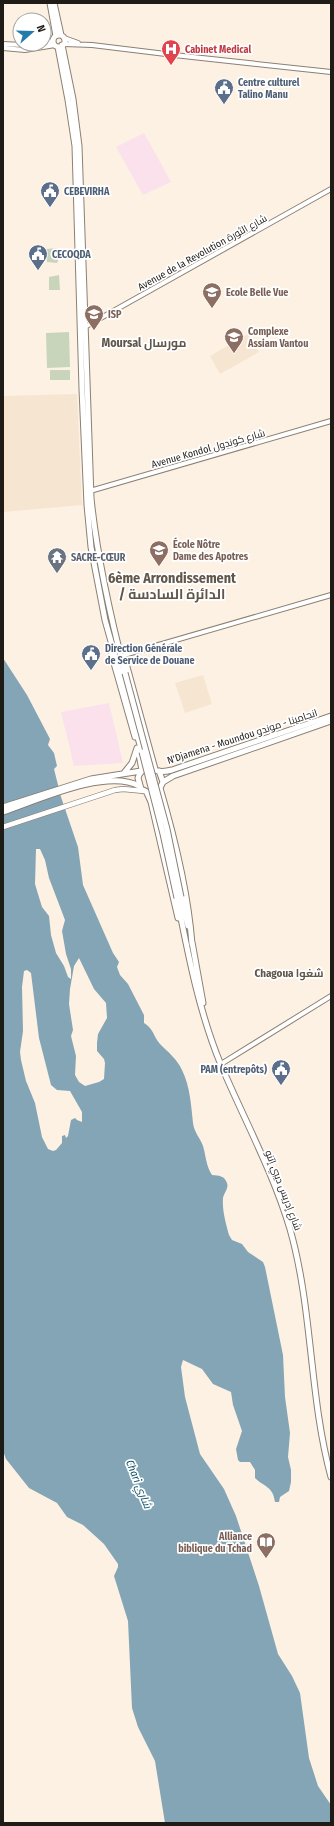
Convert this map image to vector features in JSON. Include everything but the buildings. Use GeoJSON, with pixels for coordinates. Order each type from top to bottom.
{"type":"FeatureCollection","features":[{"type":"Feature","properties":{"kind":"main road"},"geometry":{"type":"LineString","coordinates":[[50,3],[59,41]]}},
{"type":"Feature","properties":{"kind":"main road"},"geometry":{"type":"LineString","coordinates":[[54,3],[75,146],[90,491],[97,546],[123,673],[179,898]]}},
{"type":"Feature","properties":{"kind":"main road"},"geometry":{"type":"LineString","coordinates":[[83,328],[87,514],[91,547],[116,674],[137,747],[142,771],[138,778],[139,786]]}},
{"type":"Feature","properties":{"kind":"main road"},"geometry":{"type":"LineString","coordinates":[[105,620],[123,673]]}},
{"type":"Feature","properties":{"kind":"main road"},"geometry":{"type":"LineString","coordinates":[[3,828],[74,803],[120,789],[154,792],[160,788],[163,782],[162,778],[157,770],[124,655],[112,624]]}},
{"type":"Feature","properties":{"kind":"main road","name":"N'Djamena - Moundou انجامينا - موندو"},"geometry":{"type":"LineString","coordinates":[[157,770],[172,770],[331,716]]}},
{"type":"Feature","properties":{"kind":"main road","name":"N'Djamena - Moundou انجامينا - موندو"},"geometry":{"type":"LineString","coordinates":[[163,782],[173,776],[331,721]]}},
{"type":"Feature","properties":{"kind":"main road"},"geometry":{"type":"LineString","coordinates":[[124,773],[134,759],[137,747]]}},
{"type":"Feature","properties":{"kind":"main road"},"geometry":{"type":"LineString","coordinates":[[3,812],[99,777],[142,771],[148,768],[157,770]]}},
{"type":"Feature","properties":{"kind":"main road"},"geometry":{"type":"LineString","coordinates":[[3,807],[70,787],[111,780],[125,781],[139,786],[151,802],[179,923],[186,945]]}},
{"type":"Feature","properties":{"kind":"main road"},"geometry":{"type":"LineString","coordinates":[[160,788],[178,857],[190,918],[192,944]]}},
{"type":"Feature","properties":{"kind":"main road","name":"شارع إدريس ديبي إتنو"},"geometry":{"type":"LineString","coordinates":[[179,898],[192,944],[204,1012]]}},
{"type":"Feature","properties":{"kind":"main road","name":"شارع إدريس ديبي إتنو"},"geometry":{"type":"LineString","coordinates":[[179,898],[186,945],[197,994],[221,1064],[269,1172],[290,1229],[299,1264],[323,1440],[331,1477]]}},
{"type":"Feature","properties":{"kind":"street"},"geometry":{"type":"LineString","coordinates":[[3,48],[25,50],[59,41]]}},
{"type":"Feature","properties":{"kind":"street"},"geometry":{"type":"LineString","coordinates":[[52,42],[59,41],[331,72]]}},
{"type":"Feature","properties":{"kind":"street","name":"Avenue de la Revolution شارع الثورة"},"geometry":{"type":"LineString","coordinates":[[83,328],[331,189]]}},
{"type":"Feature","properties":{"kind":"street","name":"Avenue Kondol شارع كوندول"},"geometry":{"type":"LineString","coordinates":[[90,491],[331,421]]}},
{"type":"Feature","properties":{"kind":"street"},"geometry":{"type":"LineString","coordinates":[[124,655],[331,595]]}},
{"type":"Feature","properties":{"kind":"street"},"geometry":{"type":"LineString","coordinates":[[221,1064],[331,996]]}},
{"type":"Feature","properties":{"kind":"shaded area"},"geometry":{"type":"Polygon","coordinates":[[[144,133],[171,182],[143,195],[116,147],[144,133]]]}},
{"type":"Feature","properties":{"kind":"shaded area","name":"Complexe Assiam Vantou"},"geometry":{"type":"Polygon","coordinates":[[[248,334],[259,352],[220,374],[210,356],[248,334]]]}},
{"type":"Feature","properties":{"kind":"shaded area"},"geometry":{"type":"Polygon","coordinates":[[[77,394],[82,505],[3,512],[3,396],[77,394]]]}},
{"type":"Feature","properties":{"kind":"shaded area"},"geometry":{"type":"Polygon","coordinates":[[[203,675],[212,704],[185,713],[175,683],[203,675]]]}},
{"type":"Feature","properties":{"kind":"shaded area"},"geometry":{"type":"Polygon","coordinates":[[[109,703],[123,763],[74,766],[61,712],[109,703]]]}},
{"type":"Feature","properties":{"kind":"green space"},"geometry":{"type":"Polygon","coordinates":[[[57,248],[57,263],[47,262],[46,249],[57,248]]]}},
{"type":"Feature","properties":{"kind":"green space"},"geometry":{"type":"Polygon","coordinates":[[[59,275],[60,290],[49,290],[49,277],[59,275]]]}},
{"type":"Feature","properties":{"kind":"green space"},"geometry":{"type":"Polygon","coordinates":[[[69,332],[70,367],[47,368],[46,333],[69,332]]]}},
{"type":"Feature","properties":{"kind":"green space"},"geometry":{"type":"Polygon","coordinates":[[[50,370],[70,370],[70,380],[50,380],[50,370]]]}},
{"type":"Feature","properties":{"kind":"water","name":"Chari شاري"},"geometry":{"type":"Polygon","coordinates":[[[3,658],[27,695],[50,739],[48,745],[54,753],[57,766],[54,769],[61,797],[78,847],[83,885],[113,953],[119,962],[117,967],[120,975],[128,984],[144,1015],[144,1023],[152,1030],[160,1044],[180,1066],[185,1076],[194,1126],[203,1146],[208,1168],[212,1175],[223,1177],[226,1180],[227,1187],[223,1198],[223,1203],[224,1217],[229,1235],[232,1240],[242,1244],[248,1252],[263,1262],[265,1267],[283,1355],[285,1397],[290,1433],[288,1457],[291,1470],[291,1482],[289,1491],[280,1497],[279,1502],[275,1502],[274,1497],[268,1487],[255,1478],[255,1470],[250,1462],[240,1462],[238,1460],[236,1449],[242,1431],[233,1405],[231,1392],[213,1384],[202,1369],[183,1360],[181,1367],[185,1397],[200,1454],[224,1489],[236,1516],[259,1586],[278,1654],[292,1676],[300,1693],[309,1758],[318,1786],[331,1805],[331,1823],[165,1823],[155,1761],[138,1727],[132,1708],[128,1621],[114,1576],[118,1564],[104,1544],[83,1525],[67,1517],[57,1503],[29,1488],[6,1459],[3,1451],[3,658]],[[36,849],[35,884],[42,907],[49,916],[51,935],[56,953],[64,966],[68,977],[71,979],[71,969],[66,954],[62,931],[65,920],[49,878],[45,860],[40,849],[36,849]],[[79,958],[74,966],[69,1004],[73,1030],[71,1036],[76,1056],[75,1075],[79,1082],[85,1086],[104,1079],[105,1063],[104,1059],[97,1051],[97,1043],[98,1034],[107,1018],[106,1003],[94,989],[79,958]],[[27,970],[24,971],[22,987],[23,1031],[20,1052],[21,1060],[26,1081],[35,1103],[42,1137],[48,1149],[53,1151],[56,1150],[62,1143],[62,1136],[65,1135],[66,1138],[68,1136],[71,1120],[75,1118],[82,1122],[82,1112],[70,1091],[57,1090],[51,1085],[39,1038],[31,973],[27,970]]]}},
{"type":"Feature","properties":{"kind":"place","name":"Cabinet Medical"},"geometry":{"type":"Point","coordinates":[171,66]}},
{"type":"Feature","properties":{"kind":"place","name":"Centre culturel Talino Manu"},"geometry":{"type":"Point","coordinates":[224,105]}},
{"type":"Feature","properties":{"kind":"place","name":"CEBEVIRHA"},"geometry":{"type":"Point","coordinates":[50,208]}},
{"type":"Feature","properties":{"kind":"place","name":"CECOQDA"},"geometry":{"type":"Point","coordinates":[38,271]}},
{"type":"Feature","properties":{"kind":"place","name":"Ecole Belle Vue"},"geometry":{"type":"Point","coordinates":[212,309]}},
{"type":"Feature","properties":{"kind":"place","name":"ISP"},"geometry":{"type":"Point","coordinates":[94,331]}},
{"type":"Feature","properties":{"kind":"place","name":"Complexe Assiam Vantou"},"geometry":{"type":"Point","coordinates":[234,354]}},
{"type":"Feature","properties":{"kind":"place","name":"École Nôtre Dame des Apotres"},"geometry":{"type":"Point","coordinates":[159,567]}},
{"type":"Feature","properties":{"kind":"place","name":"SACRE-CŒUR"},"geometry":{"type":"Point","coordinates":[57,574]}},
{"type":"Feature","properties":{"kind":"place","name":"Direction Générale de Service de Douane"},"geometry":{"type":"Point","coordinates":[91,671]}},
{"type":"Feature","properties":{"kind":"place","name":"PAM (entrepôts)"},"geometry":{"type":"Point","coordinates":[281,1086]}},
{"type":"Feature","properties":{"kind":"place","name":"Alliance biblique du Tchad"},"geometry":{"type":"Point","coordinates":[266,1559]}},
{"type":"Feature","properties":{"kind":"district","name":"Moursal مورسال"},"geometry":{"type":"Point","coordinates":[144,343]}},
{"type":"Feature","properties":{"kind":"district","name":"6ème Arrondissement / الدائرة السادسة"},"geometry":{"type":"Point","coordinates":[172,586]}},
{"type":"Feature","properties":{"kind":"district","name":"Chagoua شغوا"},"geometry":{"type":"Point","coordinates":[289,973]}}]}
